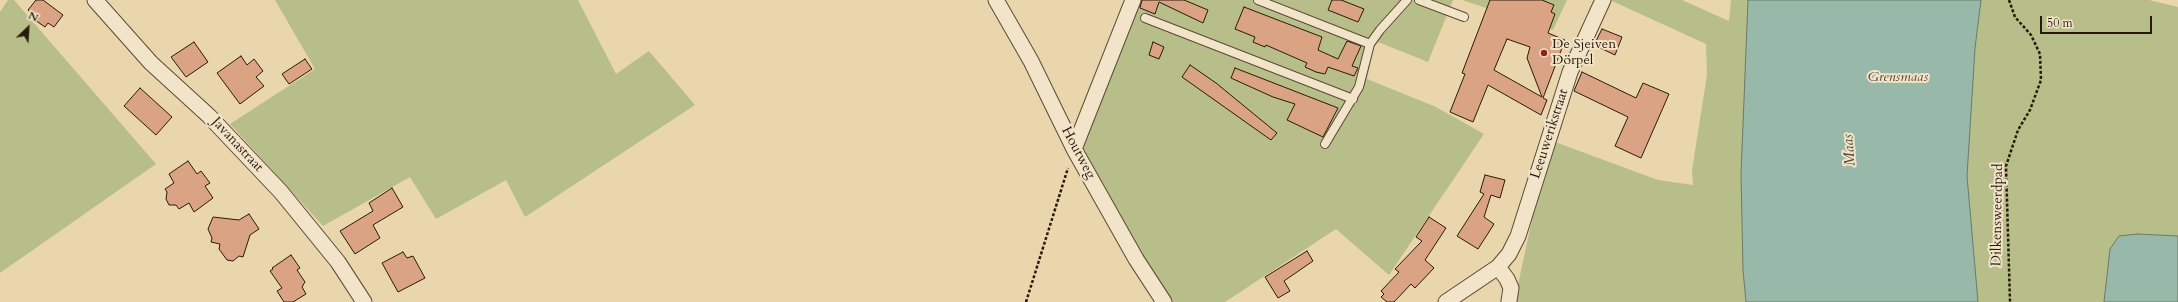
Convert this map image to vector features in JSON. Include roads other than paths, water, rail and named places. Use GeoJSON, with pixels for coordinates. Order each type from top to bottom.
{"type":"FeatureCollection","features":[{"type":"Feature","properties":{"kind":"street","name":"Javanastraat"},"geometry":{"type":"LineString","coordinates":[[95,0],[151,63],[209,116],[281,192],[338,262],[364,302]]}},
{"type":"Feature","properties":{"kind":"street","name":"Houtweg"},"geometry":{"type":"LineString","coordinates":[[996,0],[1031,61],[1074,149],[1136,259],[1164,302]]}},
{"type":"Feature","properties":{"kind":"street"},"geometry":{"type":"LineString","coordinates":[[1074,149],[1134,0]]}},
{"type":"Feature","properties":{"kind":"street","name":"Leeuwerikstraat"},"geometry":{"type":"LineString","coordinates":[[1446,302],[1498,267],[1509,254],[1518,236],[1570,72],[1604,0]]}},
{"type":"Feature","properties":{"kind":"street"},"geometry":{"type":"LineString","coordinates":[[1498,267],[1507,279],[1511,288],[1509,301]]}},
{"type":"Feature","properties":{"kind":"lane"},"geometry":{"type":"LineString","coordinates":[[1258,0],[1370,44]]}},
{"type":"Feature","properties":{"kind":"lane"},"geometry":{"type":"LineString","coordinates":[[1325,144],[1353,99],[1363,74],[1370,44],[1380,30],[1407,0]]}},
{"type":"Feature","properties":{"kind":"lane"},"geometry":{"type":"LineString","coordinates":[[1419,0],[1464,17]]}},
{"type":"Feature","properties":{"kind":"lane"},"geometry":{"type":"LineString","coordinates":[[1145,18],[1353,99]]}},
{"type":"Feature","properties":{"kind":"water","name":"Grensmaas"},"geometry":{"type":"Polygon","coordinates":[[[1748,0],[1981,0],[1975,48],[1967,176],[1978,302],[1746,302],[1743,270],[1741,174],[1748,0]]]}},
{"type":"Feature","properties":{"kind":"water"},"geometry":{"type":"Polygon","coordinates":[[[2137,234],[2178,236],[2178,302],[2104,302],[2110,249],[2119,236],[2137,234]]]}},
{"type":"Feature","properties":{"kind":"place","name":"De Sjeiven Dörpel"},"geometry":{"type":"Point","coordinates":[1544,53]}},
{"type":"Feature","properties":{"kind":"water label","name":"Maas"},"geometry":{"type":"Point","coordinates":[1850,150]}}]}
